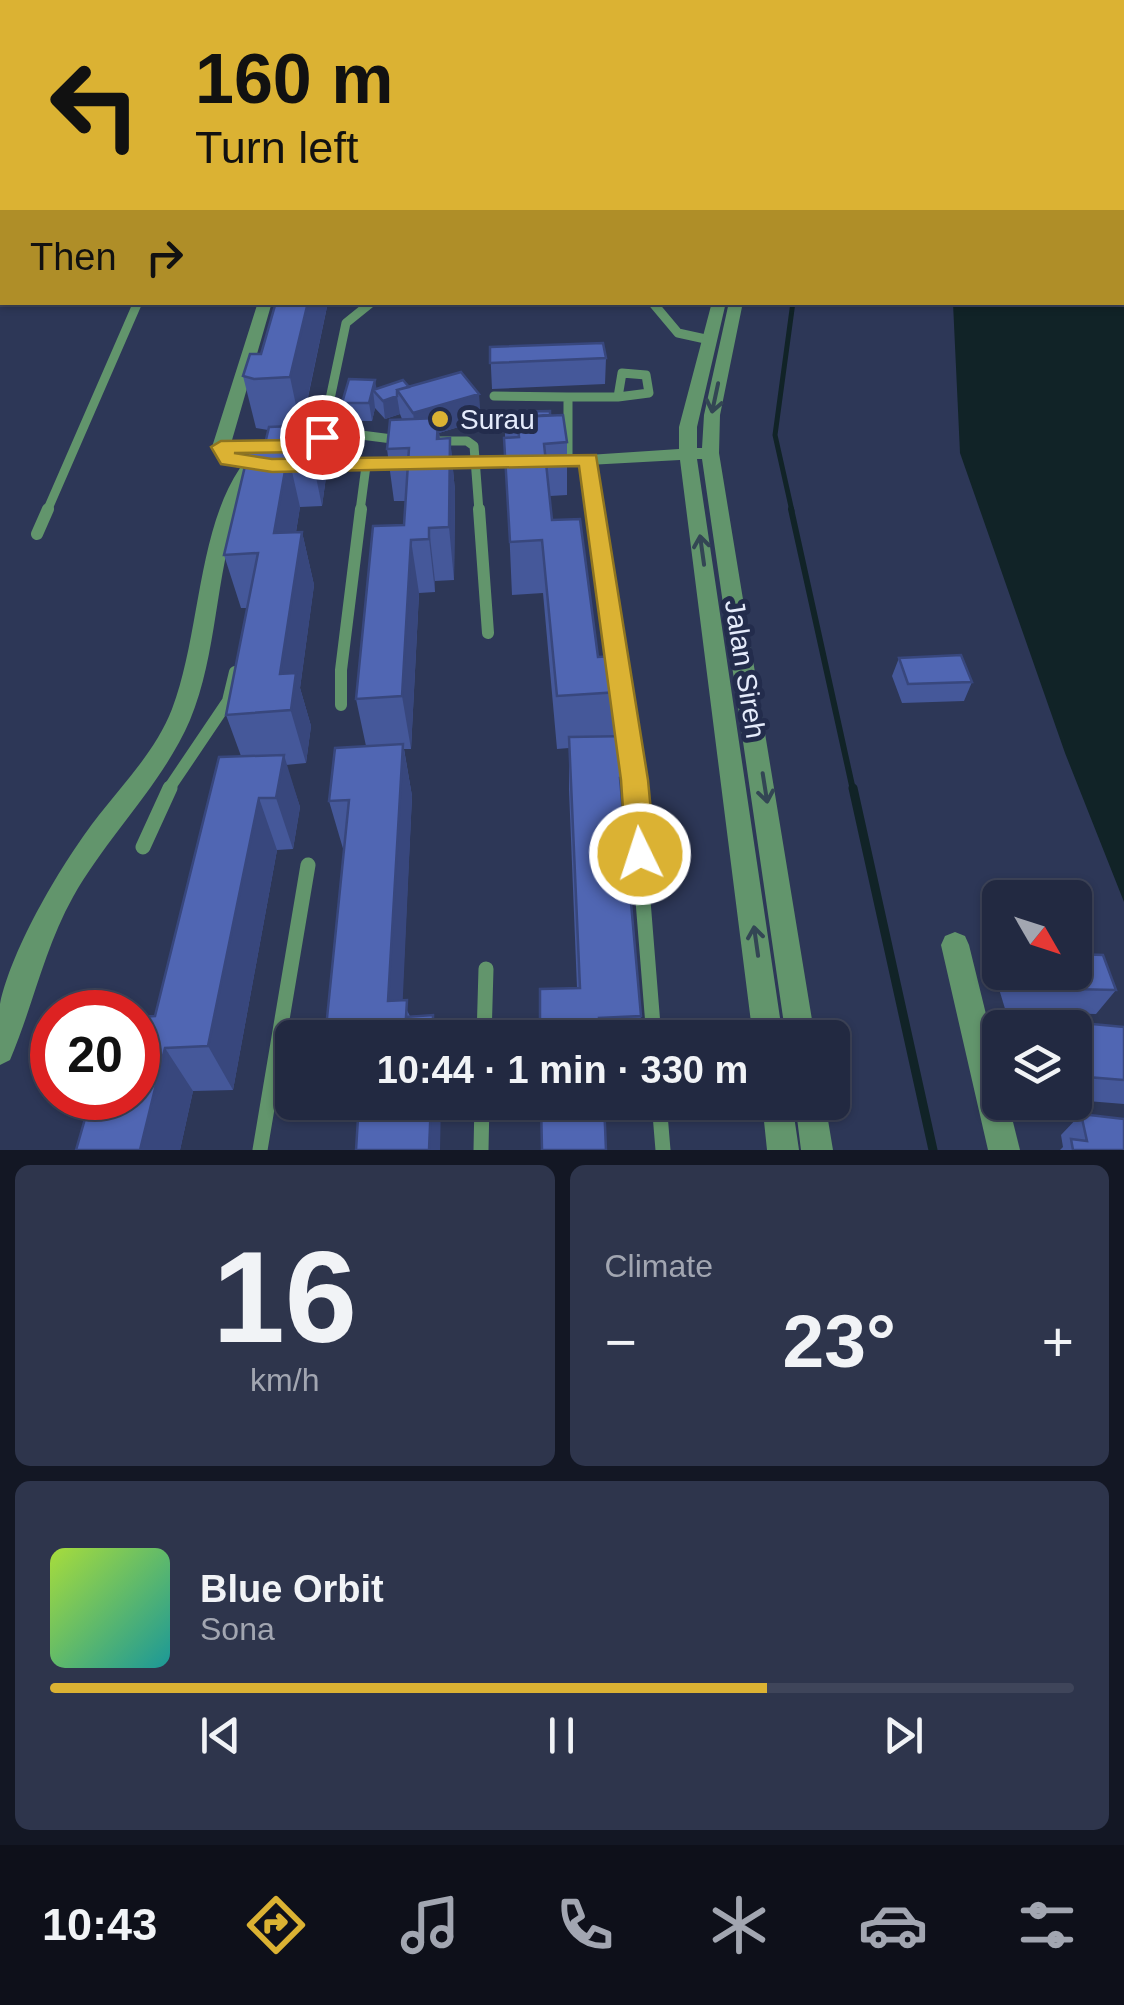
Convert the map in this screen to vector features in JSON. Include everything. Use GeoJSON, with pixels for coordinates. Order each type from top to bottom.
{"type":"FeatureCollection","features":[{"type":"Feature","properties":{"kind":"street"},"geometry":{"type":"LineString","coordinates":[[264,305],[221,447],[228,460],[248,464],[366,466],[699,454]]}},
{"type":"Feature","properties":{"kind":"street","name":"Jalan Sireh"},"geometry":{"type":"LineString","coordinates":[[718,305],[688,427],[699,454],[798,1020]]}},
{"type":"Feature","properties":{"kind":"street","name":"Jalan Sireh"},"geometry":{"type":"LineString","coordinates":[[735,305],[712,415],[699,454],[766,1020]]}},
{"type":"Feature","properties":{"kind":"street"},"geometry":{"type":"LineString","coordinates":[[0,1050],[44,920],[98,836],[133,794],[184,706],[234,504],[248,464]]}},
{"type":"Feature","properties":{"kind":"street"},"geometry":{"type":"LineString","coordinates":[[955,945],[1004,1150]]}},
{"type":"Feature","properties":{"kind":"street"},"geometry":{"type":"LineString","coordinates":[[779,1120],[782,1150]]}},
{"type":"Feature","properties":{"kind":"street"},"geometry":{"type":"LineString","coordinates":[[813,1120],[817,1150]]}},
{"type":"Feature","properties":{"kind":"lane"},"geometry":{"type":"LineString","coordinates":[[37,534],[137,305]]}},
{"type":"Feature","properties":{"kind":"lane"},"geometry":{"type":"LineString","coordinates":[[221,447],[307,446],[322,437],[346,323],[368,305]]}},
{"type":"Feature","properties":{"kind":"lane"},"geometry":{"type":"LineString","coordinates":[[654,305],[678,334],[710,340]]}},
{"type":"Feature","properties":{"kind":"lane"},"geometry":{"type":"LineString","coordinates":[[494,396],[618,397]]}},
{"type":"Feature","properties":{"kind":"lane"},"geometry":{"type":"LineString","coordinates":[[568,398],[635,780],[653,1020]]}},
{"type":"Feature","properties":{"kind":"lane"},"geometry":{"type":"LineString","coordinates":[[362,435],[409,440]]}},
{"type":"Feature","properties":{"kind":"lane"},"geometry":{"type":"LineString","coordinates":[[424,442],[467,441],[474,446],[488,633]]}},
{"type":"Feature","properties":{"kind":"lane"},"geometry":{"type":"LineString","coordinates":[[341,705],[341,670],[366,466]]}},
{"type":"Feature","properties":{"kind":"lane"},"geometry":{"type":"LineString","coordinates":[[142,847],[160,802],[228,701],[240,648]]}},
{"type":"Feature","properties":{"kind":"lane"},"geometry":{"type":"LineString","coordinates":[[260,1150],[308,866]]}},
{"type":"Feature","properties":{"kind":"lane"},"geometry":{"type":"LineString","coordinates":[[485,1020],[486,969]]}},
{"type":"Feature","properties":{"kind":"lane"},"geometry":{"type":"LineString","coordinates":[[481,1150],[482,1120]]}},
{"type":"Feature","properties":{"kind":"lane"},"geometry":{"type":"LineString","coordinates":[[660,1120],[663,1150]]}},
{"type":"Feature","properties":{"kind":"shaded area"},"geometry":{"type":"Polygon","coordinates":[[[953,305],[1124,305],[1124,902],[1065,753],[960,453],[953,305]]]}},
{"type":"Feature","properties":{"kind":"building"},"geometry":{"type":"Polygon","coordinates":[[[275,305],[307,305],[290,377],[243,376],[250,354],[261,354],[275,305]]]}},
{"type":"Feature","properties":{"kind":"building"},"geometry":{"type":"Polygon","coordinates":[[[603,343],[606,358],[490,363],[490,347],[603,343]]]}},
{"type":"Feature","properties":{"kind":"building"},"geometry":{"type":"Polygon","coordinates":[[[461,372],[479,394],[413,413],[397,390],[461,372]]]}},
{"type":"Feature","properties":{"kind":"building"},"geometry":{"type":"Polygon","coordinates":[[[349,379],[375,380],[369,403],[342,403],[349,379]]]}},
{"type":"Feature","properties":{"kind":"building"},"geometry":{"type":"Polygon","coordinates":[[[403,380],[409,387],[397,390],[397,396],[383,401],[373,390],[403,380]]]}},
{"type":"Feature","properties":{"kind":"building"},"geometry":{"type":"Polygon","coordinates":[[[550,411],[550,415],[517,417],[518,428],[503,428],[504,412],[550,411]]]}},
{"type":"Feature","properties":{"kind":"building"},"geometry":{"type":"Polygon","coordinates":[[[563,415],[567,442],[544,444],[552,520],[580,519],[598,657],[614,656],[619,692],[557,696],[542,540],[510,542],[504,438],[519,437],[517,417],[563,415]]]}},
{"type":"Feature","properties":{"kind":"building"},"geometry":{"type":"Polygon","coordinates":[[[438,418],[437,439],[450,438],[449,527],[429,528],[429,539],[411,540],[402,696],[356,699],[373,526],[404,525],[409,448],[387,449],[390,420],[438,418]]]}},
{"type":"Feature","properties":{"kind":"building"},"geometry":{"type":"Polygon","coordinates":[[[316,425],[311,453],[288,454],[274,533],[302,532],[280,674],[296,673],[291,710],[226,715],[258,553],[224,555],[249,449],[264,448],[269,427],[316,425]]]}},
{"type":"Feature","properties":{"kind":"building"},"geometry":{"type":"Polygon","coordinates":[[[961,655],[972,682],[908,684],[899,658],[961,655]]]}},
{"type":"Feature","properties":{"kind":"building"},"geometry":{"type":"Polygon","coordinates":[[[632,736],[636,777],[620,778],[641,1016],[540,1020],[540,989],[580,988],[569,737],[632,736]]]}},
{"type":"Feature","properties":{"kind":"building"},"geometry":{"type":"Polygon","coordinates":[[[403,744],[388,1001],[407,1000],[406,1017],[433,1015],[433,1020],[327,1020],[349,800],[329,801],[335,748],[403,744]]]}},
{"type":"Feature","properties":{"kind":"building"},"geometry":{"type":"Polygon","coordinates":[[[284,755],[276,798],[259,798],[208,1046],[165,1048],[160,1068],[160,996],[219,757],[284,755]]]}},
{"type":"Feature","properties":{"kind":"building"},"geometry":{"type":"Polygon","coordinates":[[[1092,955],[1103,955],[1116,990],[1092,989],[1092,955]]]}},
{"type":"Feature","properties":{"kind":"building"},"geometry":{"type":"Polygon","coordinates":[[[1092,1024],[1124,1027],[1124,1080],[1092,1077],[1092,1024]]]}},
{"type":"Feature","properties":{"kind":"building"},"geometry":{"type":"Polygon","coordinates":[[[1092,1115],[1124,1119],[1124,1150],[1073,1150],[1071,1139],[1087,1141],[1082,1120],[1092,1120],[1092,1115]]]}},
{"type":"Feature","properties":{"kind":"building"},"geometry":{"type":"Polygon","coordinates":[[[85,1120],[147,1120],[140,1150],[76,1150],[85,1120]]]}},
{"type":"Feature","properties":{"kind":"building"},"geometry":{"type":"Polygon","coordinates":[[[358,1120],[430,1120],[429,1150],[356,1150],[358,1120]]]}},
{"type":"Feature","properties":{"kind":"building"},"geometry":{"type":"Polygon","coordinates":[[[541,1120],[605,1120],[606,1150],[542,1150],[541,1120]]]}},
{"type":"Feature","properties":{"kind":"waterway"},"geometry":{"type":"LineString","coordinates":[[792,511],[775,435],[793,305]]}},
{"type":"Feature","properties":{"kind":"waterway"},"geometry":{"type":"LineString","coordinates":[[791,509],[853,790]]}},
{"type":"Feature","properties":{"kind":"waterway"},"geometry":{"type":"LineString","coordinates":[[853,788],[933,1150]]}},
{"type":"Feature","properties":{"kind":"place","name":"Surau"},"geometry":{"type":"Point","coordinates":[440,419]}},
{"type":"Feature","properties":{"kind":"route"},"geometry":{"type":"LineString","coordinates":[[322,437],[307,446],[221,447],[228,460],[272,466],[588,460],[635,780],[640,854]]}}]}
